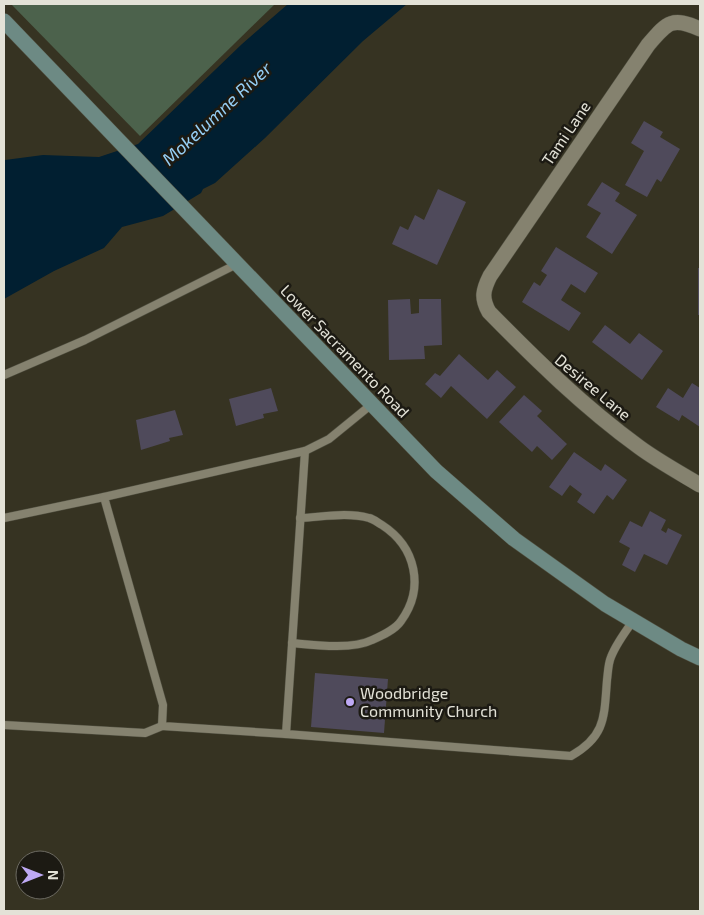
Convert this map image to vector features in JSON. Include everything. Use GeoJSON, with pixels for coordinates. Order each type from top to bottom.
{"type":"FeatureCollection","features":[{"type":"Feature","properties":{"kind":"main road","name":"Lower Sacramento Road"},"geometry":{"type":"LineString","coordinates":[[4,21],[436,471],[514,538],[605,604],[700,658]]}},
{"type":"Feature","properties":{"kind":"street","name":"Tami Lane"},"geometry":{"type":"LineString","coordinates":[[483,295],[490,276],[648,45],[665,25],[677,22],[687,23],[700,29]]}},
{"type":"Feature","properties":{"kind":"street","name":"Desiree Lane"},"geometry":{"type":"LineString","coordinates":[[483,295],[484,303],[489,312],[541,365],[584,404],[640,448],[700,485]]}},
{"type":"Feature","properties":{"kind":"lane"},"geometry":{"type":"LineString","coordinates":[[4,375],[84,340],[237,264]]}},
{"type":"Feature","properties":{"kind":"lane"},"geometry":{"type":"LineString","coordinates":[[4,518],[305,451],[329,439],[372,404]]}},
{"type":"Feature","properties":{"kind":"lane"},"geometry":{"type":"LineString","coordinates":[[286,734],[305,451]]}},
{"type":"Feature","properties":{"kind":"lane"},"geometry":{"type":"LineString","coordinates":[[104,496],[163,704],[162,726]]}},
{"type":"Feature","properties":{"kind":"lane"},"geometry":{"type":"LineString","coordinates":[[292,643],[335,645],[370,641],[400,622],[410,603],[415,582],[413,562],[404,545],[390,530],[371,518],[349,514],[300,518]]}},
{"type":"Feature","properties":{"kind":"lane"},"geometry":{"type":"LineString","coordinates":[[4,725],[145,732],[162,726],[571,756],[594,740],[597,734],[604,712],[610,658],[616,645],[633,620]]}},
{"type":"Feature","properties":{"kind":"green space"},"geometry":{"type":"Polygon","coordinates":[[[11,4],[275,4],[140,136],[11,4]]]}},
{"type":"Feature","properties":{"kind":"water","name":"Mokelumne River"},"geometry":{"type":"Polygon","coordinates":[[[288,4],[407,4],[363,41],[265,138],[215,183],[163,216],[122,227],[104,248],[54,271],[4,299],[5,160],[43,155],[99,157],[138,144],[242,44],[288,4]]]}},
{"type":"Feature","properties":{"kind":"building"},"geometry":{"type":"Polygon","coordinates":[[[644,121],[663,132],[660,137],[680,149],[661,182],[657,179],[647,197],[625,185],[644,151],[631,143],[644,121]]]}},
{"type":"Feature","properties":{"kind":"building"},"geometry":{"type":"Polygon","coordinates":[[[602,182],[620,193],[615,201],[637,215],[612,254],[586,237],[601,213],[587,205],[602,182]]]}},
{"type":"Feature","properties":{"kind":"building"},"geometry":{"type":"Polygon","coordinates":[[[438,189],[466,202],[437,265],[392,244],[400,226],[408,230],[415,215],[424,220],[438,189]]]}},
{"type":"Feature","properties":{"kind":"building"},"geometry":{"type":"Polygon","coordinates":[[[556,247],[598,273],[585,293],[571,284],[561,300],[581,313],[569,331],[522,302],[534,282],[540,286],[547,275],[541,271],[556,247]]]}},
{"type":"Feature","properties":{"kind":"building"},"geometry":{"type":"Polygon","coordinates":[[[698,268],[700,268],[700,315],[698,315],[698,268]]]}},
{"type":"Feature","properties":{"kind":"building"},"geometry":{"type":"Polygon","coordinates":[[[410,299],[411,314],[419,313],[419,299],[441,299],[442,345],[424,346],[425,359],[389,360],[388,300],[410,299]]]}},
{"type":"Feature","properties":{"kind":"building"},"geometry":{"type":"Polygon","coordinates":[[[605,325],[630,344],[639,333],[663,351],[642,380],[592,342],[605,325]]]}},
{"type":"Feature","properties":{"kind":"building"},"geometry":{"type":"Polygon","coordinates":[[[459,354],[488,380],[497,370],[516,387],[487,419],[451,386],[441,398],[425,384],[435,373],[440,376],[459,354]]]}},
{"type":"Feature","properties":{"kind":"building"},"geometry":{"type":"Polygon","coordinates":[[[692,383],[700,388],[700,427],[682,415],[679,421],[656,407],[668,388],[683,398],[692,383]]]}},
{"type":"Feature","properties":{"kind":"building"},"geometry":{"type":"Polygon","coordinates":[[[271,388],[278,411],[263,414],[264,418],[236,426],[229,399],[271,388]]]}},
{"type":"Feature","properties":{"kind":"building"},"geometry":{"type":"Polygon","coordinates":[[[524,395],[542,411],[537,416],[567,444],[552,460],[537,446],[532,452],[499,422],[524,395]]]}},
{"type":"Feature","properties":{"kind":"building"},"geometry":{"type":"Polygon","coordinates":[[[175,410],[183,435],[169,438],[170,441],[141,450],[136,420],[175,410]]]}},
{"type":"Feature","properties":{"kind":"building"},"geometry":{"type":"Polygon","coordinates":[[[574,452],[601,471],[605,464],[627,480],[613,500],[607,495],[594,514],[577,502],[582,494],[570,485],[562,496],[549,487],[574,452]]]}},
{"type":"Feature","properties":{"kind":"building"},"geometry":{"type":"Polygon","coordinates":[[[650,511],[666,520],[661,530],[666,533],[668,528],[682,535],[667,565],[644,554],[635,572],[622,565],[630,548],[619,542],[630,521],[642,527],[650,511]]]}},
{"type":"Feature","properties":{"kind":"building","name":"Woodbridge Community Church"},"geometry":{"type":"Polygon","coordinates":[[[315,673],[388,679],[384,733],[311,727],[315,673]]]}},
{"type":"Feature","properties":{"kind":"place","name":"Woodbridge Community Church"},"geometry":{"type":"Point","coordinates":[350,702]}}]}
